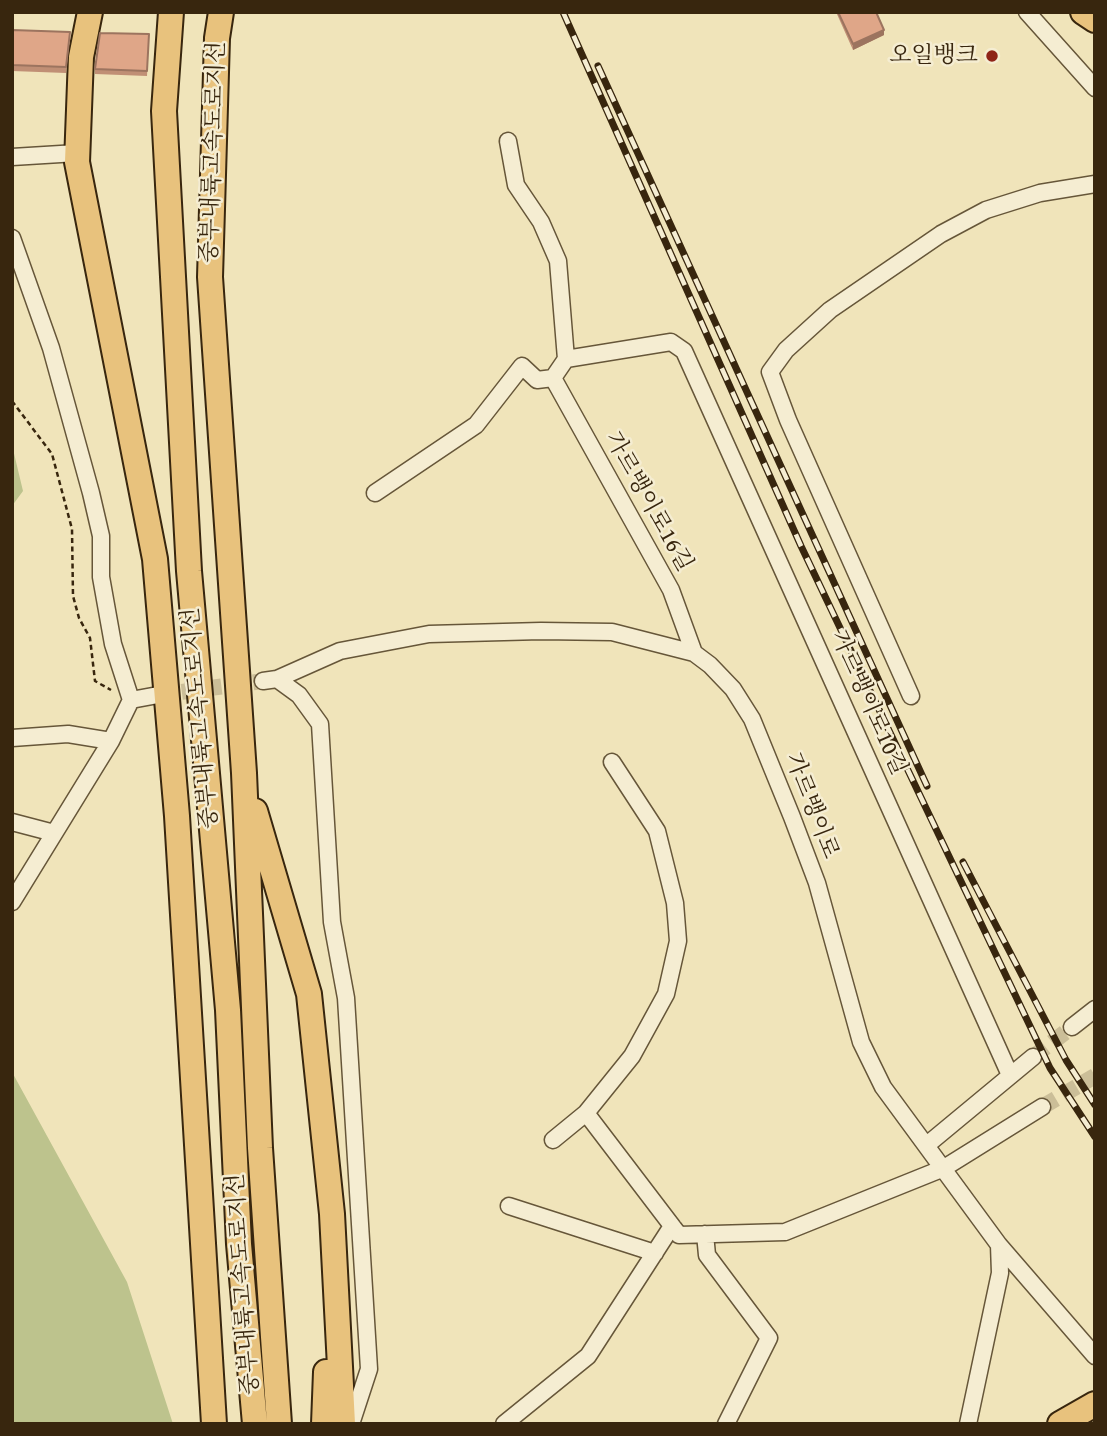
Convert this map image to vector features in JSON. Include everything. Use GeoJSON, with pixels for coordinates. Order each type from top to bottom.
{"type":"FeatureCollection","features":[{"type":"Feature","properties":{"kind":"highway"},"geometry":{"type":"LineString","coordinates":[[90,12],[80,57],[77,153],[155,559],[177,816],[214,1424]]}},
{"type":"Feature","properties":{"kind":"highway","name":"중부내륙고속도로지선"},"geometry":{"type":"LineString","coordinates":[[171,12],[164,111],[189,571],[228,1010],[239,1244],[255,1424]]}},
{"type":"Feature","properties":{"kind":"highway","name":"중부내륙고속도로지선"},"geometry":{"type":"LineString","coordinates":[[220,12],[210,277],[244,773],[260,1148],[278,1424]]}},
{"type":"Feature","properties":{"kind":"highway"},"geometry":{"type":"LineString","coordinates":[[1083,12],[1095,20]]}},
{"type":"Feature","properties":{"kind":"highway"},"geometry":{"type":"LineString","coordinates":[[244,773],[309,994],[332,1214],[343,1424]]}},
{"type":"Feature","properties":{"kind":"highway"},"geometry":{"type":"LineString","coordinates":[[324,1424],[332,1214]]}},
{"type":"Feature","properties":{"kind":"highway"},"geometry":{"type":"LineString","coordinates":[[1060,1424],[1095,1404]]}},
{"type":"Feature","properties":{"kind":"street"},"geometry":{"type":"LineString","coordinates":[[1027,12],[1095,88]]}},
{"type":"Feature","properties":{"kind":"street"},"geometry":{"type":"LineString","coordinates":[[375,493],[476,425],[522,366],[537,380],[553,378],[566,359],[558,261],[541,222],[516,185],[508,141]]}},
{"type":"Feature","properties":{"kind":"street"},"geometry":{"type":"LineString","coordinates":[[12,157],[77,153]]}},
{"type":"Feature","properties":{"kind":"street"},"geometry":{"type":"LineString","coordinates":[[911,696],[788,420],[770,372],[786,350],[830,310],[941,233],[986,210],[1007,203],[1040,193],[1095,184]]}},
{"type":"Feature","properties":{"kind":"street"},"geometry":{"type":"LineString","coordinates":[[12,238],[51,348],[86,470],[101,536],[101,577],[124,697],[111,741],[12,902]]}},
{"type":"Feature","properties":{"kind":"street","name":"가르뱅이로10길"},"geometry":{"type":"LineString","coordinates":[[566,359],[671,342],[684,351],[1010,1075]]}},
{"type":"Feature","properties":{"kind":"street","name":"가르뱅이로16길"},"geometry":{"type":"LineString","coordinates":[[553,378],[671,590],[694,653]]}},
{"type":"Feature","properties":{"kind":"street","name":"가르뱅이로"},"geometry":{"type":"LineString","coordinates":[[351,1424],[369,1369],[346,998],[332,922],[323,809],[320,724],[299,695],[270,680],[340,651],[429,634],[612,632],[694,653],[733,689],[752,719],[817,883],[861,1042],[883,1087],[928,1144],[999,1245],[1095,1356]]}},
{"type":"Feature","properties":{"kind":"street"},"geometry":{"type":"LineString","coordinates":[[124,697],[158,695]]}},
{"type":"Feature","properties":{"kind":"street"},"geometry":{"type":"LineString","coordinates":[[12,738],[68,734],[111,741]]}},
{"type":"Feature","properties":{"kind":"street"},"geometry":{"type":"LineString","coordinates":[[553,1140],[586,1112],[632,1056],[666,994],[678,941],[675,902],[657,831],[612,762]]}},
{"type":"Feature","properties":{"kind":"street"},"geometry":{"type":"LineString","coordinates":[[12,822],[54,833]]}},
{"type":"Feature","properties":{"kind":"street"},"geometry":{"type":"LineString","coordinates":[[1072,1027],[1095,1009]]}},
{"type":"Feature","properties":{"kind":"street"},"geometry":{"type":"LineString","coordinates":[[928,1144],[1033,1057]]}},
{"type":"Feature","properties":{"kind":"street"},"geometry":{"type":"LineString","coordinates":[[586,1112],[679,1236],[785,1232],[944,1168],[1042,1107]]}},
{"type":"Feature","properties":{"kind":"street"},"geometry":{"type":"LineString","coordinates":[[509,1206],[654,1253]]}},
{"type":"Feature","properties":{"kind":"street"},"geometry":{"type":"LineString","coordinates":[[503,1424],[588,1356],[672,1226]]}},
{"type":"Feature","properties":{"kind":"street"},"geometry":{"type":"LineString","coordinates":[[705,1234],[707,1255],[769,1338],[726,1424]]}},
{"type":"Feature","properties":{"kind":"street"},"geometry":{"type":"LineString","coordinates":[[968,1424],[999,1273],[999,1245]]}},
{"type":"Feature","properties":{"kind":"path"},"geometry":{"type":"LineString","coordinates":[[12,401],[52,454],[72,529],[73,596],[79,618],[90,638],[95,681],[124,697]]}},
{"type":"Feature","properties":{"kind":"green space"},"geometry":{"type":"Polygon","coordinates":[[[12,445],[23,491],[12,506],[12,445]]]}},
{"type":"Feature","properties":{"kind":"green space"},"geometry":{"type":"Polygon","coordinates":[[[12,1072],[127,1282],[173,1424],[12,1424],[12,1072]]]}},
{"type":"Feature","properties":{"kind":"building"},"geometry":{"type":"Polygon","coordinates":[[[838,12],[876,12],[884,30],[853,44],[838,12]]]}},
{"type":"Feature","properties":{"kind":"building"},"geometry":{"type":"Polygon","coordinates":[[[12,30],[70,32],[66,67],[12,65],[12,30]]]}},
{"type":"Feature","properties":{"kind":"building"},"geometry":{"type":"Polygon","coordinates":[[[100,33],[149,34],[147,71],[95,69],[100,33]]]}},
{"type":"Feature","properties":{"kind":"tunnel"},"geometry":{"type":"LineString","coordinates":[[158,695],[263,681]]}},
{"type":"Feature","properties":{"kind":"tunnel"},"geometry":{"type":"LineString","coordinates":[[1033,1057],[1072,1027]]}},
{"type":"Feature","properties":{"kind":"tunnel"},"geometry":{"type":"LineString","coordinates":[[1042,1107],[1095,1076]]}},
{"type":"Feature","properties":{"kind":"railway"},"geometry":{"type":"LineString","coordinates":[[563,12],[801,546],[1050,1068],[1095,1137]]}},
{"type":"Feature","properties":{"kind":"railway"},"geometry":{"type":"LineString","coordinates":[[598,66],[927,786]]}},
{"type":"Feature","properties":{"kind":"railway"},"geometry":{"type":"LineString","coordinates":[[963,862],[1066,1060],[1095,1105]]}},
{"type":"Feature","properties":{"kind":"place","name":"오일뱅크"},"geometry":{"type":"Point","coordinates":[992,56]}}]}
